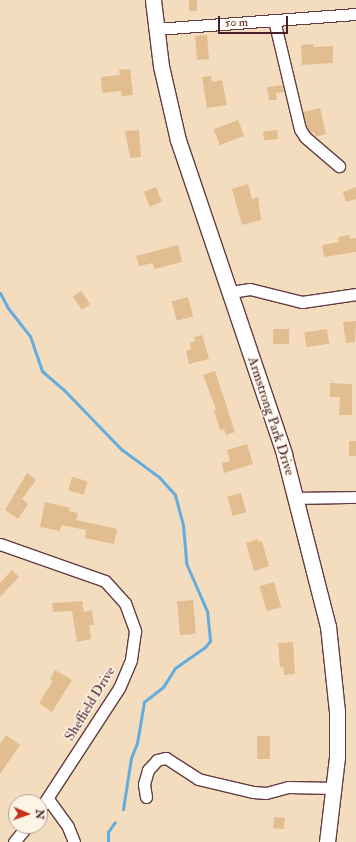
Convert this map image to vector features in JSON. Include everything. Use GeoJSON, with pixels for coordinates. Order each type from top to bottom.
{"type":"FeatureCollection","features":[{"type":"Feature","properties":{"kind":"main road","name":"Armstrong Park Drive"},"geometry":{"type":"LineString","coordinates":[[153,0],[161,66],[178,140],[231,292],[297,498],[331,643],[337,711],[334,788],[328,842]]}},
{"type":"Feature","properties":{"kind":"street"},"geometry":{"type":"LineString","coordinates":[[156,29],[356,14]]}},
{"type":"Feature","properties":{"kind":"street"},"geometry":{"type":"LineString","coordinates":[[274,20],[300,129],[305,137],[339,166]]}},
{"type":"Feature","properties":{"kind":"street"},"geometry":{"type":"LineString","coordinates":[[231,292],[250,289],[302,302],[356,294]]}},
{"type":"Feature","properties":{"kind":"street"},"geometry":{"type":"LineString","coordinates":[[297,498],[356,497]]}},
{"type":"Feature","properties":{"kind":"street","name":"Sheffield Drive"},"geometry":{"type":"LineString","coordinates":[[0,544],[105,581],[125,603],[135,631],[133,653],[119,688],[48,799]]}},
{"type":"Feature","properties":{"kind":"street"},"geometry":{"type":"LineString","coordinates":[[146,797],[144,784],[148,770],[157,760],[166,758],[198,779],[253,792],[266,793],[288,787],[334,788]]}},
{"type":"Feature","properties":{"kind":"street"},"geometry":{"type":"LineString","coordinates":[[48,799],[68,827],[74,842]]}},
{"type":"Feature","properties":{"kind":"street"},"geometry":{"type":"LineString","coordinates":[[14,842],[20,834]]}},
{"type":"Feature","properties":{"kind":"building"},"geometry":{"type":"Polygon","coordinates":[[[189,0],[197,0],[197,11],[189,11],[189,0]]]}},
{"type":"Feature","properties":{"kind":"building"},"geometry":{"type":"Polygon","coordinates":[[[207,35],[209,59],[197,60],[195,36],[207,35]]]}},
{"type":"Feature","properties":{"kind":"building"},"geometry":{"type":"Polygon","coordinates":[[[313,44],[314,47],[333,46],[333,63],[302,65],[301,45],[313,44]]]}},
{"type":"Feature","properties":{"kind":"building"},"geometry":{"type":"Polygon","coordinates":[[[130,69],[133,95],[122,96],[121,91],[102,93],[101,77],[120,75],[119,70],[130,69]]]}},
{"type":"Feature","properties":{"kind":"building"},"geometry":{"type":"Polygon","coordinates":[[[211,76],[212,82],[222,80],[227,105],[207,108],[202,77],[211,76]]]}},
{"type":"Feature","properties":{"kind":"building"},"geometry":{"type":"Polygon","coordinates":[[[282,85],[284,92],[276,93],[277,100],[269,100],[267,87],[282,85]]]}},
{"type":"Feature","properties":{"kind":"building"},"geometry":{"type":"Polygon","coordinates":[[[320,108],[326,134],[316,137],[314,132],[311,133],[307,126],[303,112],[320,108]]]}},
{"type":"Feature","properties":{"kind":"building"},"geometry":{"type":"Polygon","coordinates":[[[238,120],[244,136],[220,145],[214,129],[238,120]]]}},
{"type":"Feature","properties":{"kind":"building"},"geometry":{"type":"Polygon","coordinates":[[[139,130],[141,157],[130,158],[125,131],[139,130]]]}},
{"type":"Feature","properties":{"kind":"building"},"geometry":{"type":"Polygon","coordinates":[[[277,130],[278,139],[264,140],[263,131],[277,130]]]}},
{"type":"Feature","properties":{"kind":"building"},"geometry":{"type":"Polygon","coordinates":[[[248,184],[252,199],[258,197],[261,220],[242,225],[232,189],[248,184]]]}},
{"type":"Feature","properties":{"kind":"building"},"geometry":{"type":"Polygon","coordinates":[[[156,187],[162,202],[150,207],[144,192],[156,187]]]}},
{"type":"Feature","properties":{"kind":"building"},"geometry":{"type":"Polygon","coordinates":[[[356,187],[356,199],[346,202],[343,192],[356,187]]]}},
{"type":"Feature","properties":{"kind":"building"},"geometry":{"type":"Polygon","coordinates":[[[349,235],[350,239],[356,238],[356,252],[324,257],[322,245],[339,242],[338,237],[349,235]]]}},
{"type":"Feature","properties":{"kind":"building"},"geometry":{"type":"Polygon","coordinates":[[[178,245],[182,262],[154,269],[153,263],[139,266],[136,256],[178,245]]]}},
{"type":"Feature","properties":{"kind":"building"},"geometry":{"type":"Polygon","coordinates":[[[81,291],[90,304],[82,310],[73,297],[81,291]]]}},
{"type":"Feature","properties":{"kind":"building"},"geometry":{"type":"Polygon","coordinates":[[[188,297],[193,316],[177,321],[172,301],[188,297]]]}},
{"type":"Feature","properties":{"kind":"building"},"geometry":{"type":"Polygon","coordinates":[[[356,321],[355,342],[346,343],[343,322],[356,321]]]}},
{"type":"Feature","properties":{"kind":"building"},"geometry":{"type":"Polygon","coordinates":[[[273,329],[289,329],[289,344],[273,344],[273,329]]]}},
{"type":"Feature","properties":{"kind":"building"},"geometry":{"type":"Polygon","coordinates":[[[327,329],[329,344],[306,347],[304,332],[327,329]]]}},
{"type":"Feature","properties":{"kind":"building"},"geometry":{"type":"Polygon","coordinates":[[[202,335],[209,359],[189,364],[186,351],[191,349],[190,343],[195,341],[194,337],[202,335]]]}},
{"type":"Feature","properties":{"kind":"building"},"geometry":{"type":"Polygon","coordinates":[[[215,371],[235,432],[226,435],[224,429],[220,430],[214,410],[216,409],[203,375],[215,371]]]}},
{"type":"Feature","properties":{"kind":"building"},"geometry":{"type":"Polygon","coordinates":[[[330,383],[352,384],[352,415],[339,415],[340,397],[330,397],[330,383]]]}},
{"type":"Feature","properties":{"kind":"building"},"geometry":{"type":"Polygon","coordinates":[[[349,441],[356,441],[356,456],[349,456],[349,441]]]}},
{"type":"Feature","properties":{"kind":"building"},"geometry":{"type":"Polygon","coordinates":[[[247,444],[253,464],[224,473],[222,463],[230,461],[227,450],[247,444]]]}},
{"type":"Feature","properties":{"kind":"building"},"geometry":{"type":"Polygon","coordinates":[[[27,473],[36,480],[22,499],[28,504],[18,519],[5,510],[27,473]]]}},
{"type":"Feature","properties":{"kind":"building"},"geometry":{"type":"Polygon","coordinates":[[[72,477],[87,481],[84,495],[68,491],[72,477]]]}},
{"type":"Feature","properties":{"kind":"building"},"geometry":{"type":"Polygon","coordinates":[[[241,493],[246,512],[233,516],[227,497],[241,493]]]}},
{"type":"Feature","properties":{"kind":"building"},"geometry":{"type":"Polygon","coordinates":[[[45,502],[70,508],[69,511],[78,513],[76,520],[117,529],[114,544],[85,538],[86,530],[61,525],[60,531],[40,527],[45,502]]]}},
{"type":"Feature","properties":{"kind":"building"},"geometry":{"type":"Polygon","coordinates":[[[258,539],[259,542],[262,541],[269,566],[254,571],[246,543],[258,539]]]}},
{"type":"Feature","properties":{"kind":"building"},"geometry":{"type":"Polygon","coordinates":[[[12,570],[19,577],[0,597],[0,583],[12,570]]]}},
{"type":"Feature","properties":{"kind":"building"},"geometry":{"type":"Polygon","coordinates":[[[274,582],[281,607],[267,611],[260,586],[274,582]]]}},
{"type":"Feature","properties":{"kind":"building"},"geometry":{"type":"Polygon","coordinates":[[[193,600],[196,634],[180,635],[177,601],[193,600]]]}},
{"type":"Feature","properties":{"kind":"building"},"geometry":{"type":"Polygon","coordinates":[[[82,601],[84,612],[92,610],[94,625],[89,625],[91,639],[77,642],[72,611],[53,612],[52,603],[82,601]]]}},
{"type":"Feature","properties":{"kind":"building"},"geometry":{"type":"Polygon","coordinates":[[[293,642],[295,674],[284,675],[283,667],[280,667],[278,643],[293,642]]]}},
{"type":"Feature","properties":{"kind":"building"},"geometry":{"type":"Polygon","coordinates":[[[55,670],[72,680],[52,712],[39,703],[53,681],[50,679],[55,670]]]}},
{"type":"Feature","properties":{"kind":"building"},"geometry":{"type":"Polygon","coordinates":[[[6,735],[20,745],[0,774],[0,744],[6,735]]]}},
{"type":"Feature","properties":{"kind":"building"},"geometry":{"type":"Polygon","coordinates":[[[257,736],[270,736],[270,759],[257,759],[257,736]]]}},
{"type":"Feature","properties":{"kind":"building"},"geometry":{"type":"Polygon","coordinates":[[[274,817],[285,818],[284,829],[273,828],[274,817]]]}},
{"type":"Feature","properties":{"kind":"waterway"},"geometry":{"type":"LineString","coordinates":[[0,293],[8,308],[30,336],[42,371],[65,391],[121,449],[159,477],[175,495],[183,525],[186,563],[207,611],[210,641],[205,647],[175,668],[163,687],[144,702],[137,743],[131,758],[123,809]]}},
{"type":"Feature","properties":{"kind":"waterway"},"geometry":{"type":"LineString","coordinates":[[108,842],[108,832],[115,822]]}}]}
